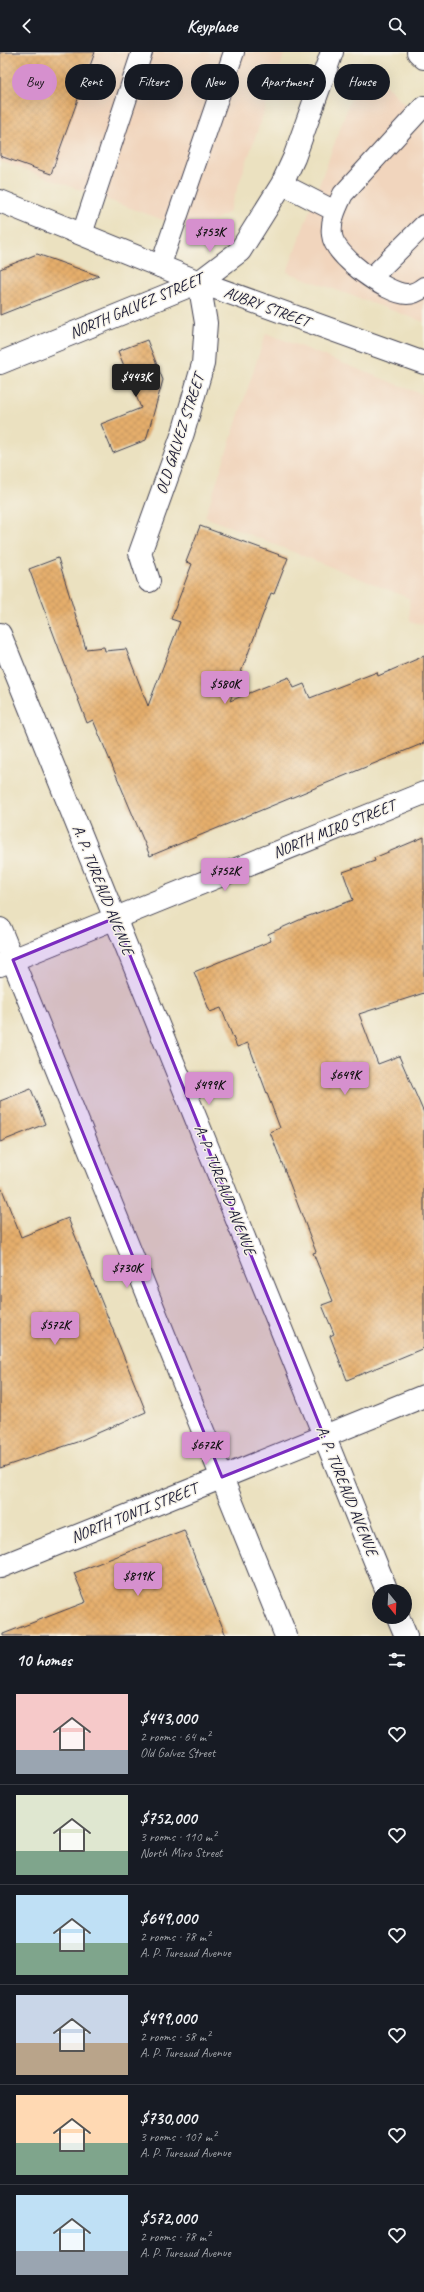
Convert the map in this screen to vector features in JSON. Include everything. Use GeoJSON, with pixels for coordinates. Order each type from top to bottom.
{"type":"FeatureCollection","features":[{"type":"Feature","properties":{"kind":"street","name":"NORTH GALVEZ STREET"},"geometry":{"type":"LineString","coordinates":[[0,363],[199,282],[240,251],[282,184],[294,158],[332,52]]}},
{"type":"Feature","properties":{"kind":"street"},"geometry":{"type":"LineString","coordinates":[[418,52],[424,58]]}},
{"type":"Feature","properties":{"kind":"street","name":"AUBRY STREET"},"geometry":{"type":"LineString","coordinates":[[0,201],[199,282],[424,364]]}},
{"type":"Feature","properties":{"kind":"street","name":"OLD GALVEZ STREET"},"geometry":{"type":"LineString","coordinates":[[149,581],[140,553],[183,433],[203,364],[206,323],[199,282]]}},
{"type":"Feature","properties":{"kind":"street","name":"A. P. TUREAUD AVENUE"},"geometry":{"type":"LineString","coordinates":[[0,634],[384,1584]]}},
{"type":"Feature","properties":{"kind":"street","name":"NORTH MIRO STREET"},"geometry":{"type":"LineString","coordinates":[[6,962],[424,793]]}},
{"type":"Feature","properties":{"kind":"street"},"geometry":{"type":"LineString","coordinates":[[0,930],[6,962],[222,1477],[286,1636]]}},
{"type":"Feature","properties":{"kind":"street","name":"NORTH TONTI STREET"},"geometry":{"type":"LineString","coordinates":[[0,1567],[424,1396]]}},
{"type":"Feature","properties":{"kind":"street"},"geometry":{"type":"LineString","coordinates":[[401,1624],[406,1636]]}},
{"type":"Feature","properties":{"kind":"lane"},"geometry":{"type":"LineString","coordinates":[[82,234],[142,52]]}},
{"type":"Feature","properties":{"kind":"lane"},"geometry":{"type":"LineString","coordinates":[[160,267],[234,52]]}},
{"type":"Feature","properties":{"kind":"lane"},"geometry":{"type":"LineString","coordinates":[[424,106],[343,194],[335,211],[332,236],[335,246],[358,270],[371,278],[406,294],[418,292],[424,287]]}},
{"type":"Feature","properties":{"kind":"lane"},"geometry":{"type":"LineString","coordinates":[[282,184],[335,211]]}},
{"type":"Feature","properties":{"kind":"lane"},"geometry":{"type":"LineString","coordinates":[[371,278],[424,225]]}},
{"type":"Feature","properties":{"kind":"highlighted area"},"geometry":{"type":"Polygon","coordinates":[[[115,918],[324,1436],[222,1477],[13,960],[115,918]]]}},
{"type":"Feature","properties":{"kind":"shaded area"},"geometry":{"type":"Polygon","coordinates":[[[0,52],[285,52],[281,64],[247,64],[247,100],[268,100],[229,212],[194,231],[0,161],[0,52]]]}},
{"type":"Feature","properties":{"kind":"shaded area"},"geometry":{"type":"Polygon","coordinates":[[[390,89],[424,124],[424,322],[287,272],[350,100],[390,100],[390,89]]]}},
{"type":"Feature","properties":{"kind":"shaded area"},"geometry":{"type":"Polygon","coordinates":[[[266,333],[424,395],[424,625],[410,621],[409,598],[205,517],[266,333]]]}},
{"type":"Feature","properties":{"kind":"building"},"geometry":{"type":"Polygon","coordinates":[[[0,52],[95,52],[91,64],[65,64],[65,100],[78,100],[51,174],[0,156],[0,52]]]}},
{"type":"Feature","properties":{"kind":"building"},"geometry":{"type":"Polygon","coordinates":[[[37,254],[99,276],[0,315],[0,269],[37,254]]]}},
{"type":"Feature","properties":{"kind":"building"},"geometry":{"type":"Polygon","coordinates":[[[147,340],[163,380],[146,440],[113,453],[101,424],[141,408],[118,351],[147,340]]]}},
{"type":"Feature","properties":{"kind":"building"},"geometry":{"type":"Polygon","coordinates":[[[200,526],[288,558],[274,594],[271,593],[230,701],[289,677],[294,688],[304,684],[310,698],[377,672],[378,676],[424,656],[424,743],[150,856],[93,720],[87,723],[29,569],[58,558],[86,649],[104,647],[105,651],[126,649],[148,706],[180,622],[171,619],[192,564],[186,562],[200,526]]]}},
{"type":"Feature","properties":{"kind":"building"},"geometry":{"type":"Polygon","coordinates":[[[424,837],[424,993],[359,1014],[378,1064],[399,1056],[424,1113],[424,1348],[347,1380],[330,1336],[334,1334],[322,1305],[333,1301],[313,1253],[316,1252],[270,1132],[280,1128],[248,1043],[237,1047],[221,1008],[210,1012],[194,972],[271,941],[268,934],[306,917],[353,900],[343,872],[375,861],[374,858],[424,837]]]}},
{"type":"Feature","properties":{"kind":"building"},"geometry":{"type":"Polygon","coordinates":[[[31,1089],[45,1124],[0,1142],[0,1101],[31,1089]]]}},
{"type":"Feature","properties":{"kind":"building"},"geometry":{"type":"Polygon","coordinates":[[[0,1189],[2,1189],[21,1237],[68,1218],[146,1412],[77,1442],[0,1468],[0,1189]]]}},
{"type":"Feature","properties":{"kind":"building"},"geometry":{"type":"Polygon","coordinates":[[[184,1530],[226,1636],[3,1636],[3,1634],[86,1602],[74,1573],[184,1530]]]}}]}
